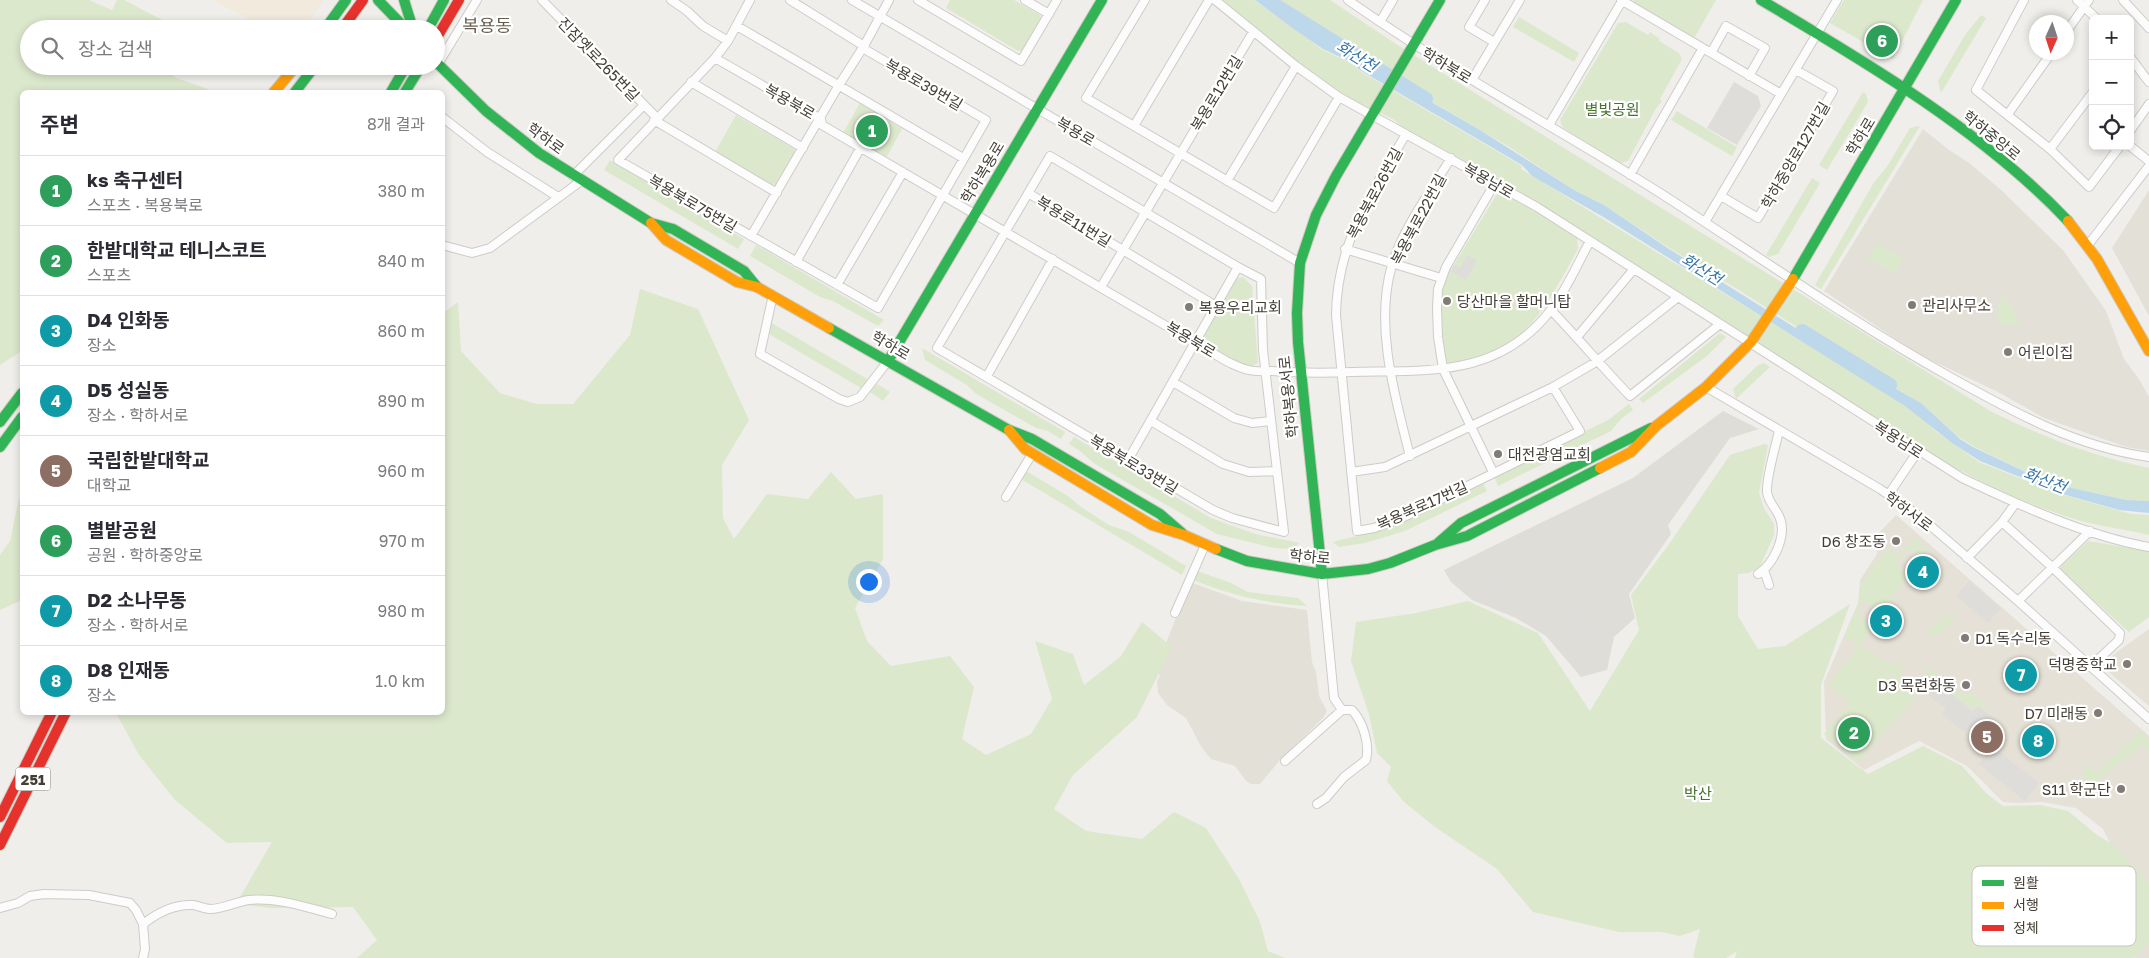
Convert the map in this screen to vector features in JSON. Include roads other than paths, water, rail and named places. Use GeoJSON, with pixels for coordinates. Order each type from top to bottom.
{"type":"FeatureCollection","features":[{"type":"Feature","properties":{"kind":"main road"},"geometry":{"type":"LineString","coordinates":[[332,20],[346,0]]}},
{"type":"Feature","properties":{"kind":"main road"},"geometry":{"type":"LineString","coordinates":[[349,20],[363,0]]}},
{"type":"Feature","properties":{"kind":"main road"},"geometry":{"type":"LineString","coordinates":[[378,0],[397,20]]}},
{"type":"Feature","properties":{"kind":"main road"},"geometry":{"type":"LineString","coordinates":[[404,0],[410,20]]}},
{"type":"Feature","properties":{"kind":"main road"},"geometry":{"type":"LineString","coordinates":[[433,20],[444,0]]}},
{"type":"Feature","properties":{"kind":"main road"},"geometry":{"type":"LineString","coordinates":[[445,24],[459,0]]}},
{"type":"Feature","properties":{"kind":"main road","name":"학하복용로"},"geometry":{"type":"LineString","coordinates":[[888,361],[1102,0]]}},
{"type":"Feature","properties":{"kind":"main road"},"geometry":{"type":"LineString","coordinates":[[1414,45],[1440,0]]}},
{"type":"Feature","properties":{"kind":"main road","name":"학하중앙로"},"geometry":{"type":"LineString","coordinates":[[1761,0],[1818,33],[1934,107],[1992,152],[2044,197],[2088,245],[2124,304],[2149,351]]}},
{"type":"Feature","properties":{"kind":"main road","name":"학하로"},"geometry":{"type":"LineString","coordinates":[[1009,430],[1025,449],[1032,454],[1152,525],[1184,535],[1205,546],[1247,561],[1322,574],[1368,569],[1415,554],[1435,545],[1461,523],[1656,426],[1706,387],[1752,340],[1790,283],[1906,89],[1956,0]]}},
{"type":"Feature","properties":{"kind":"main road","name":"학하복용서로"},"geometry":{"type":"LineString","coordinates":[[1322,574],[1300,373],[1297,313],[1300,262],[1316,215],[1414,45]]}},
{"type":"Feature","properties":{"kind":"main road","name":"학하로"},"geometry":{"type":"LineString","coordinates":[[445,71],[486,111],[539,154],[577,179],[650,223],[673,229],[744,270],[757,287],[1009,430],[1032,439],[1160,514],[1184,535]]}},
{"type":"Feature","properties":{"kind":"main road"},"geometry":{"type":"LineString","coordinates":[[276,90],[288,75]]}},
{"type":"Feature","properties":{"kind":"main road"},"geometry":{"type":"LineString","coordinates":[[297,90],[308,75]]}},
{"type":"Feature","properties":{"kind":"main road"},"geometry":{"type":"LineString","coordinates":[[392,90],[401,75]]}},
{"type":"Feature","properties":{"kind":"main road"},"geometry":{"type":"LineString","coordinates":[[407,90],[415,75]]}},
{"type":"Feature","properties":{"kind":"main road"},"geometry":{"type":"LineString","coordinates":[[0,422],[20,396]]}},
{"type":"Feature","properties":{"kind":"main road"},"geometry":{"type":"LineString","coordinates":[[0,447],[20,420]]}},
{"type":"Feature","properties":{"kind":"main road","name":"251"},"geometry":{"type":"LineString","coordinates":[[0,817],[51,715]]}},
{"type":"Feature","properties":{"kind":"main road","name":"251"},"geometry":{"type":"LineString","coordinates":[[0,845],[65,715]]}},
{"type":"Feature","properties":{"kind":"street"},"geometry":{"type":"LineString","coordinates":[[445,50],[477,0]]}},
{"type":"Feature","properties":{"kind":"street","name":"진잠옛로265번길"},"geometry":{"type":"LineString","coordinates":[[542,0],[644,105],[655,119]]}},
{"type":"Feature","properties":{"kind":"street"},"geometry":{"type":"LineString","coordinates":[[671,0],[687,11],[703,26],[728,41]]}},
{"type":"Feature","properties":{"kind":"street"},"geometry":{"type":"LineString","coordinates":[[750,0],[728,41],[715,58],[655,119],[777,193]]}},
{"type":"Feature","properties":{"kind":"street","name":"복용로39번길"},"geometry":{"type":"LineString","coordinates":[[790,0],[864,46],[866,50],[986,120],[963,158]]}},
{"type":"Feature","properties":{"kind":"street","name":"복용로"},"geometry":{"type":"LineString","coordinates":[[852,0],[1300,262]]}},
{"type":"Feature","properties":{"kind":"street"},"geometry":{"type":"LineString","coordinates":[[821,119],[864,46],[888,0]]}},
{"type":"Feature","properties":{"kind":"street"},"geometry":{"type":"LineString","coordinates":[[918,0],[1021,61],[1057,0]]}},
{"type":"Feature","properties":{"kind":"street"},"geometry":{"type":"LineString","coordinates":[[1025,0],[1049,14]]}},
{"type":"Feature","properties":{"kind":"street"},"geometry":{"type":"LineString","coordinates":[[1145,0],[1086,98],[1274,208],[1340,97]]}},
{"type":"Feature","properties":{"kind":"street"},"geometry":{"type":"LineString","coordinates":[[1134,126],[1209,0]]}},
{"type":"Feature","properties":{"kind":"street","name":"복용남로"},"geometry":{"type":"LineString","coordinates":[[1215,0],[1296,66],[1340,97],[1374,112],[1406,134],[1495,183],[1720,324],[1752,340],[1918,451],[1962,478],[2015,504],[2090,531],[2149,547]]}},
{"type":"Feature","properties":{"kind":"street","name":"학하북로"},"geometry":{"type":"LineString","coordinates":[[1348,0],[1414,45],[1549,125],[1706,222],[1790,283],[1915,357],[2032,421],[2072,438],[2122,454],[2149,457]]}},
{"type":"Feature","properties":{"kind":"street"},"geometry":{"type":"LineString","coordinates":[[1380,22],[1393,0]]}},
{"type":"Feature","properties":{"kind":"street"},"geometry":{"type":"LineString","coordinates":[[1485,0],[1469,27],[1494,42]]}},
{"type":"Feature","properties":{"kind":"street"},"geometry":{"type":"LineString","coordinates":[[1472,80],[1520,0]]}},
{"type":"Feature","properties":{"kind":"street"},"geometry":{"type":"LineString","coordinates":[[1549,125],[1621,0],[1781,94]]}},
{"type":"Feature","properties":{"kind":"street"},"geometry":{"type":"LineString","coordinates":[[1706,222],[1837,0]]}},
{"type":"Feature","properties":{"kind":"street"},"geometry":{"type":"LineString","coordinates":[[2024,0],[1976,90],[2008,114],[2050,150],[2089,187],[2117,150]]}},
{"type":"Feature","properties":{"kind":"street"},"geometry":{"type":"LineString","coordinates":[[2077,0],[2087,3],[2094,15]]}},
{"type":"Feature","properties":{"kind":"street"},"geometry":{"type":"LineString","coordinates":[[2123,0],[2146,19],[2149,28]]}},
{"type":"Feature","properties":{"kind":"street"},"geometry":{"type":"LineString","coordinates":[[2074,21],[2087,3]]}},
{"type":"Feature","properties":{"kind":"street"},"geometry":{"type":"LineString","coordinates":[[737,26],[963,158],[878,308],[751,236]]}},
{"type":"Feature","properties":{"kind":"street"},"geometry":{"type":"LineString","coordinates":[[1711,53],[1726,26],[1765,48],[1749,76]]}},
{"type":"Feature","properties":{"kind":"street","name":"복용로12번길"},"geometry":{"type":"LineString","coordinates":[[1163,182],[1253,32]]}},
{"type":"Feature","properties":{"kind":"street"},"geometry":{"type":"LineString","coordinates":[[1630,175],[1703,48]]}},
{"type":"Feature","properties":{"kind":"street","name":"복용북로"},"geometry":{"type":"LineString","coordinates":[[715,58],[821,119],[822,125],[1236,365],[1249,370],[1300,373],[1443,369],[1465,366],[1496,355],[1523,338],[1551,310],[1590,241]]}},
{"type":"Feature","properties":{"kind":"street"},"geometry":{"type":"LineString","coordinates":[[2008,114],[2046,60]]}},
{"type":"Feature","properties":{"kind":"street"},"geometry":{"type":"LineString","coordinates":[[2132,60],[2149,82]]}},
{"type":"Feature","properties":{"kind":"street"},"geometry":{"type":"LineString","coordinates":[[1227,181],[1296,66]]}},
{"type":"Feature","properties":{"kind":"street","name":"학하중앙로127번길"},"geometry":{"type":"LineString","coordinates":[[1721,196],[1758,218],[1833,91],[1796,70]]}},
{"type":"Feature","properties":{"kind":"street"},"geometry":{"type":"LineString","coordinates":[[691,82],[803,148]]}},
{"type":"Feature","properties":{"kind":"street"},"geometry":{"type":"LineString","coordinates":[[2050,150],[2089,97]]}},
{"type":"Feature","properties":{"kind":"street"},"geometry":{"type":"LineString","coordinates":[[2134,126],[2149,104]]}},
{"type":"Feature","properties":{"kind":"street"},"geometry":{"type":"LineString","coordinates":[[445,246],[472,253],[490,248],[558,197],[577,179],[644,105]]}},
{"type":"Feature","properties":{"kind":"street"},"geometry":{"type":"LineString","coordinates":[[445,119],[487,152],[558,197]]}},
{"type":"Feature","properties":{"kind":"street","name":"복용북로75번길"},"geometry":{"type":"LineString","coordinates":[[655,119],[618,160],[751,236],[821,119]]}},
{"type":"Feature","properties":{"kind":"street","name":"복용북로26번길"},"geometry":{"type":"LineString","coordinates":[[1342,372],[1336,315],[1336,294],[1345,249],[1369,198],[1406,134]]}},
{"type":"Feature","properties":{"kind":"street"},"geometry":{"type":"LineString","coordinates":[[796,262],[861,147]]}},
{"type":"Feature","properties":{"kind":"street"},"geometry":{"type":"LineString","coordinates":[[2134,149],[2149,161]]}},
{"type":"Feature","properties":{"kind":"street","name":"복용로11번길"},"geometry":{"type":"LineString","coordinates":[[1216,306],[1028,193],[1050,156],[1238,267],[1261,278],[1261,316],[1266,371]]}},
{"type":"Feature","properties":{"kind":"street","name":"복용북로22번길"},"geometry":{"type":"LineString","coordinates":[[1391,371],[1385,306],[1392,263],[1413,222],[1451,158]]}},
{"type":"Feature","properties":{"kind":"street"},"geometry":{"type":"LineString","coordinates":[[2088,245],[2149,166]]}},
{"type":"Feature","properties":{"kind":"street"},"geometry":{"type":"LineString","coordinates":[[836,285],[903,172]]}},
{"type":"Feature","properties":{"kind":"street","name":"복용로11번길"},"geometry":{"type":"LineString","coordinates":[[1101,287],[1163,182]]}},
{"type":"Feature","properties":{"kind":"street"},"geometry":{"type":"LineString","coordinates":[[1493,472],[1443,369],[1438,337],[1437,308],[1441,278],[1458,245],[1495,183]]}},
{"type":"Feature","properties":{"kind":"street"},"geometry":{"type":"LineString","coordinates":[[1006,232],[1028,193]]}},
{"type":"Feature","properties":{"kind":"street","name":"복용북로33번길"},"geometry":{"type":"LineString","coordinates":[[1006,232],[938,348],[1213,510],[1239,520],[1284,532],[1266,371]]}},
{"type":"Feature","properties":{"kind":"street"},"geometry":{"type":"LineString","coordinates":[[1345,249],[1441,278]]}},
{"type":"Feature","properties":{"kind":"street"},"geometry":{"type":"LineString","coordinates":[[988,376],[1053,259]]}},
{"type":"Feature","properties":{"kind":"street"},"geometry":{"type":"LineString","coordinates":[[1128,460],[1238,267]]}},
{"type":"Feature","properties":{"kind":"street"},"geometry":{"type":"LineString","coordinates":[[1577,337],[1634,269]]}},
{"type":"Feature","properties":{"kind":"street"},"geometry":{"type":"LineString","coordinates":[[773,296],[760,354],[823,390],[839,399],[848,402],[853,401],[860,397],[888,361]]}},
{"type":"Feature","properties":{"kind":"street"},"geometry":{"type":"LineString","coordinates":[[1342,372],[1351,472],[1385,467],[1553,387],[1596,362],[1678,297]]}},
{"type":"Feature","properties":{"kind":"street"},"geometry":{"type":"LineString","coordinates":[[1551,310],[1577,337],[1596,362],[1630,396],[1720,324]]}},
{"type":"Feature","properties":{"kind":"street"},"geometry":{"type":"LineString","coordinates":[[1391,371],[1394,393],[1410,456]]}},
{"type":"Feature","properties":{"kind":"street"},"geometry":{"type":"LineString","coordinates":[[1173,382],[1234,418],[1252,423],[1271,421]]}},
{"type":"Feature","properties":{"kind":"street","name":"복용북로17번길"},"geometry":{"type":"LineString","coordinates":[[1351,472],[1357,531],[1374,528],[1402,518],[1580,431],[1553,387]]}},
{"type":"Feature","properties":{"kind":"street","name":"학하서로"},"geometry":{"type":"LineString","coordinates":[[1706,387],[1888,494],[1918,515],[2018,601],[2149,719]]}},
{"type":"Feature","properties":{"kind":"street"},"geometry":{"type":"LineString","coordinates":[[1150,421],[1223,464],[1249,472],[1277,471]]}},
{"type":"Feature","properties":{"kind":"street"},"geometry":{"type":"LineString","coordinates":[[1769,585],[1761,572],[1772,560],[1782,526],[1767,491],[1779,430]]}},
{"type":"Feature","properties":{"kind":"street"},"geometry":{"type":"LineString","coordinates":[[1888,494],[1918,451]]}},
{"type":"Feature","properties":{"kind":"street"},"geometry":{"type":"LineString","coordinates":[[1006,497],[1032,454]]}},
{"type":"Feature","properties":{"kind":"street"},"geometry":{"type":"LineString","coordinates":[[1967,558],[2002,522],[2015,504]]}},
{"type":"Feature","properties":{"kind":"street"},"geometry":{"type":"LineString","coordinates":[[2002,522],[2120,633],[2119,640],[2090,667]]}},
{"type":"Feature","properties":{"kind":"street"},"geometry":{"type":"LineString","coordinates":[[2018,601],[2090,531]]}},
{"type":"Feature","properties":{"kind":"street"},"geometry":{"type":"LineString","coordinates":[[1174,613],[1205,546]]}},
{"type":"Feature","properties":{"kind":"street","name":"학하복용서로"},"geometry":{"type":"LineString","coordinates":[[1322,574],[1334,698],[1342,710]]}},
{"type":"Feature","properties":{"kind":"street"},"geometry":{"type":"LineString","coordinates":[[1285,762],[1342,710],[1352,710],[1358,716],[1368,747],[1366,760],[1344,777],[1326,798],[1317,804]]}},
{"type":"Feature","properties":{"kind":"street"},"geometry":{"type":"LineString","coordinates":[[0,908],[18,903],[30,896],[44,894],[89,895],[130,904],[136,910],[143,924],[145,948],[143,958]]}},
{"type":"Feature","properties":{"kind":"street"},"geometry":{"type":"LineString","coordinates":[[143,924],[154,916],[184,904],[209,909],[230,906],[247,900],[265,899],[298,904],[332,914]]}},
{"type":"Feature","properties":{"kind":"water"},"geometry":{"type":"Polygon","coordinates":[[[1255,0],[1266,0],[1381,73],[1480,130],[1574,190],[1604,205],[1666,247],[1858,367],[1921,403],[1960,439],[1973,447],[2049,483],[2126,500],[2149,501],[2149,513],[2119,510],[2059,493],[1980,461],[1952,443],[1905,406],[1605,218],[1532,176],[1522,165],[1358,69],[1355,64],[1323,49],[1255,0]]]}},
{"type":"Feature","properties":{"kind":"waterway","name":"화산천"},"geometry":{"type":"LineString","coordinates":[[1267,0],[1426,99]]}},
{"type":"Feature","properties":{"kind":"waterway","name":"화산천"},"geometry":{"type":"LineString","coordinates":[[1802,331],[1890,385]]}},
{"type":"Feature","properties":{"kind":"place","name":"별밭공원"},"geometry":{"type":"Point","coordinates":[1882,41]}},
{"type":"Feature","properties":{"kind":"place","name":"ks 축구센터"},"geometry":{"type":"Point","coordinates":[872,131]}},
{"type":"Feature","properties":{"kind":"place","name":"당산마을 할머니탑"},"geometry":{"type":"Point","coordinates":[1447,301]}},
{"type":"Feature","properties":{"kind":"place","name":"관리사무소"},"geometry":{"type":"Point","coordinates":[1912,305]}},
{"type":"Feature","properties":{"kind":"place","name":"복용우리교회"},"geometry":{"type":"Point","coordinates":[1189,307]}},
{"type":"Feature","properties":{"kind":"place","name":"어린이집"},"geometry":{"type":"Point","coordinates":[2008,352]}},
{"type":"Feature","properties":{"kind":"place","name":"대전광염교회"},"geometry":{"type":"Point","coordinates":[1498,454]}},
{"type":"Feature","properties":{"kind":"place","name":"D6 창조동"},"geometry":{"type":"Point","coordinates":[1896,541]}},
{"type":"Feature","properties":{"kind":"place","name":"D5 성실동"},"geometry":{"type":"Point","coordinates":[1923,572]}},
{"type":"Feature","properties":{"kind":"place","name":"D4 인화동"},"geometry":{"type":"Point","coordinates":[1886,621]}},
{"type":"Feature","properties":{"kind":"place","name":"D1 독수리동"},"geometry":{"type":"Point","coordinates":[1965,638]}},
{"type":"Feature","properties":{"kind":"place","name":"덕명중학교"},"geometry":{"type":"Point","coordinates":[2127,664]}},
{"type":"Feature","properties":{"kind":"place","name":"D2 소나무동"},"geometry":{"type":"Point","coordinates":[2021,675]}},
{"type":"Feature","properties":{"kind":"place","name":"D3 목련화동"},"geometry":{"type":"Point","coordinates":[1966,685]}},
{"type":"Feature","properties":{"kind":"place","name":"D7 미래동"},"geometry":{"type":"Point","coordinates":[2098,713]}},
{"type":"Feature","properties":{"kind":"place","name":"한밭대학교 테니스코트"},"geometry":{"type":"Point","coordinates":[1854,733]}},
{"type":"Feature","properties":{"kind":"place","name":"국립한밭대학교"},"geometry":{"type":"Point","coordinates":[1987,737]}},
{"type":"Feature","properties":{"kind":"place","name":"D8 인재동"},"geometry":{"type":"Point","coordinates":[2038,741]}},
{"type":"Feature","properties":{"kind":"place","name":"S11 학군단"},"geometry":{"type":"Point","coordinates":[2121,789]}},
{"type":"Feature","properties":{"kind":"district","name":"복용동"},"geometry":{"type":"Point","coordinates":[487,25]}},
{"type":"Feature","properties":{"kind":"park label","name":"별빛공원"},"geometry":{"type":"Point","coordinates":[1612,109]}},
{"type":"Feature","properties":{"kind":"park label","name":"박산"},"geometry":{"type":"Point","coordinates":[1698,793]}}]}
